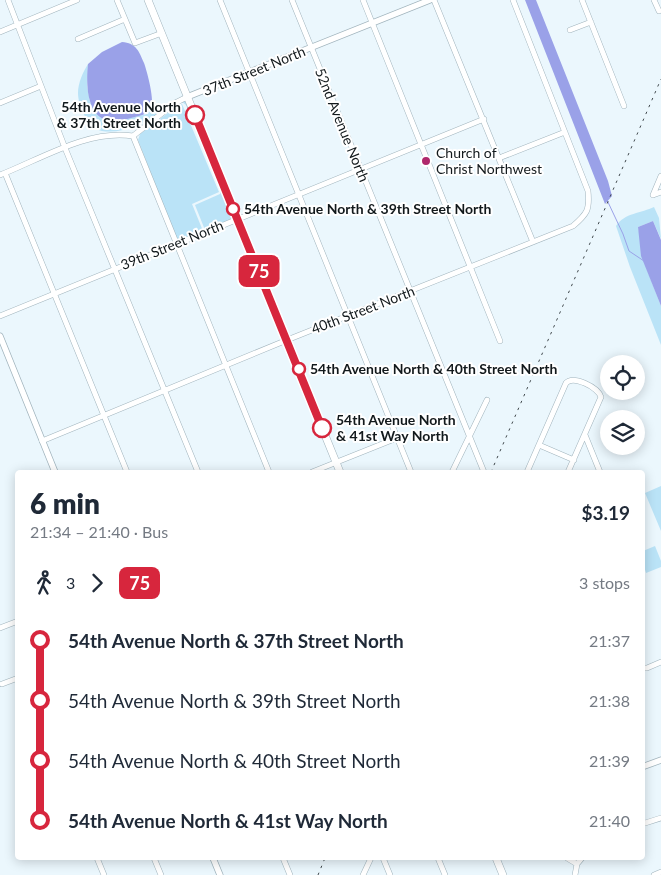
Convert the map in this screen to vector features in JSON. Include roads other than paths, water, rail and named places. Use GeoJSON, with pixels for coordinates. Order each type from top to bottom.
{"type":"FeatureCollection","features":[{"type":"Feature","properties":{"kind":"main road"},"geometry":{"type":"LineString","coordinates":[[148,0],[339,470]]}},
{"type":"Feature","properties":{"kind":"main road"},"geometry":{"type":"LineString","coordinates":[[497,860],[504,875]]}},
{"type":"Feature","properties":{"kind":"street"},"geometry":{"type":"LineString","coordinates":[[8,0],[41,86],[197,470]]}},
{"type":"Feature","properties":{"kind":"street"},"geometry":{"type":"LineString","coordinates":[[0,32],[77,0]]}},
{"type":"Feature","properties":{"kind":"street"},"geometry":{"type":"LineString","coordinates":[[117,0],[135,44],[162,33]]}},
{"type":"Feature","properties":{"kind":"street"},"geometry":{"type":"LineString","coordinates":[[220,0],[410,470]]}},
{"type":"Feature","properties":{"kind":"street","name":"52nd Avenue North"},"geometry":{"type":"LineString","coordinates":[[292,0],[483,470]]}},
{"type":"Feature","properties":{"kind":"street"},"geometry":{"type":"LineString","coordinates":[[363,0],[500,341]]}},
{"type":"Feature","properties":{"kind":"street","name":"37th Street North"},"geometry":{"type":"LineString","coordinates":[[133,136],[175,103],[187,97],[430,0]]}},
{"type":"Feature","properties":{"kind":"street"},"geometry":{"type":"LineString","coordinates":[[434,0],[534,242]]}},
{"type":"Feature","properties":{"kind":"street"},"geometry":{"type":"LineString","coordinates":[[499,158],[565,132],[513,0]]}},
{"type":"Feature","properties":{"kind":"street"},"geometry":{"type":"LineString","coordinates":[[582,0],[624,106]]}},
{"type":"Feature","properties":{"kind":"street"},"geometry":{"type":"LineString","coordinates":[[654,0],[659,11]]}},
{"type":"Feature","properties":{"kind":"street"},"geometry":{"type":"LineString","coordinates":[[78,39],[125,19]]}},
{"type":"Feature","properties":{"kind":"street"},"geometry":{"type":"LineString","coordinates":[[570,30],[591,22]]}},
{"type":"Feature","properties":{"kind":"street"},"geometry":{"type":"LineString","coordinates":[[0,103],[41,86]]}},
{"type":"Feature","properties":{"kind":"street","name":"39th Street North"},"geometry":{"type":"LineString","coordinates":[[0,316],[484,119]]}},
{"type":"Feature","properties":{"kind":"street","name":"40th Street North"},"geometry":{"type":"LineString","coordinates":[[42,441],[165,389],[573,226],[584,217],[590,206],[588,192],[565,132]]}},
{"type":"Feature","properties":{"kind":"street"},"geometry":{"type":"LineString","coordinates":[[126,470],[3,174],[97,136],[133,136],[268,470]]}},
{"type":"Feature","properties":{"kind":"street"},"geometry":{"type":"LineString","coordinates":[[661,176],[653,195],[661,192]]}},
{"type":"Feature","properties":{"kind":"street"},"geometry":{"type":"LineString","coordinates":[[0,336],[3,350],[54,470]]}},
{"type":"Feature","properties":{"kind":"street"},"geometry":{"type":"LineString","coordinates":[[528,470],[566,383],[569,380],[574,380],[595,389],[600,393],[601,397],[569,470]]}},
{"type":"Feature","properties":{"kind":"street"},"geometry":{"type":"LineString","coordinates":[[453,470],[468,435],[487,400]]}},
{"type":"Feature","properties":{"kind":"street"},"geometry":{"type":"LineString","coordinates":[[585,435],[599,470]]}},
{"type":"Feature","properties":{"kind":"street"},"geometry":{"type":"LineString","coordinates":[[317,470],[397,438]]}},
{"type":"Feature","properties":{"kind":"street"},"geometry":{"type":"LineString","coordinates":[[539,445],[574,460]]}},
{"type":"Feature","properties":{"kind":"street"},"geometry":{"type":"LineString","coordinates":[[0,628],[15,622]]}},
{"type":"Feature","properties":{"kind":"street"},"geometry":{"type":"LineString","coordinates":[[645,668],[661,662]]}},
{"type":"Feature","properties":{"kind":"street"},"geometry":{"type":"LineString","coordinates":[[2,684],[15,679]]}},
{"type":"Feature","properties":{"kind":"street"},"geometry":{"type":"LineString","coordinates":[[645,766],[661,760]]}},
{"type":"Feature","properties":{"kind":"street"},"geometry":{"type":"LineString","coordinates":[[645,823],[661,818]]}},
{"type":"Feature","properties":{"kind":"street"},"geometry":{"type":"LineString","coordinates":[[98,860],[104,875]]}},
{"type":"Feature","properties":{"kind":"street"},"geometry":{"type":"LineString","coordinates":[[155,860],[161,875]]}},
{"type":"Feature","properties":{"kind":"street"},"geometry":{"type":"LineString","coordinates":[[214,860],[220,875]]}},
{"type":"Feature","properties":{"kind":"street"},"geometry":{"type":"LineString","coordinates":[[284,860],[290,875]]}},
{"type":"Feature","properties":{"kind":"street"},"geometry":{"type":"LineString","coordinates":[[363,875],[370,860]]}},
{"type":"Feature","properties":{"kind":"street"},"geometry":{"type":"LineString","coordinates":[[384,860],[390,875]]}},
{"type":"Feature","properties":{"kind":"street"},"geometry":{"type":"LineString","coordinates":[[439,860],[445,875]]}},
{"type":"Feature","properties":{"kind":"street"},"geometry":{"type":"LineString","coordinates":[[570,860],[577,864]]}},
{"type":"Feature","properties":{"kind":"street"},"geometry":{"type":"LineString","coordinates":[[575,875],[577,864],[580,860]]}},
{"type":"Feature","properties":{"kind":"street"},"geometry":{"type":"LineString","coordinates":[[654,875],[661,872]]}},
{"type":"Feature","properties":{"kind":"water"},"geometry":{"type":"Polygon","coordinates":[[[525,0],[536,0],[608,181],[612,196],[605,204],[525,0]]]}},
{"type":"Feature","properties":{"kind":"water"},"geometry":{"type":"Polygon","coordinates":[[[122,42],[134,46],[144,63],[149,79],[152,104],[151,108],[142,115],[120,121],[108,121],[101,118],[91,105],[87,80],[88,64],[102,52],[122,42]]]}},
{"type":"Feature","properties":{"kind":"water"},"geometry":{"type":"Polygon","coordinates":[[[653,221],[661,240],[661,306],[641,256],[638,227],[653,221]]]}},
{"type":"Feature","properties":{"kind":"waterway"},"geometry":{"type":"LineString","coordinates":[[607,200],[629,251],[644,261]]}},
{"type":"Feature","properties":{"kind":"railway"},"geometry":{"type":"LineString","coordinates":[[492,470],[661,79]]}},
{"type":"Feature","properties":{"kind":"railway"},"geometry":{"type":"LineString","coordinates":[[318,875],[324,860]]}},
{"type":"Feature","properties":{"kind":"place","name":"54th Avenue North & 37th Street North"},"geometry":{"type":"Point","coordinates":[195,115]}},
{"type":"Feature","properties":{"kind":"place","name":"Church of Christ Northwest"},"geometry":{"type":"Point","coordinates":[426,161]}},
{"type":"Feature","properties":{"kind":"place","name":"54th Avenue North & 39th Street North"},"geometry":{"type":"Point","coordinates":[233,209]}},
{"type":"Feature","properties":{"kind":"place","name":"54th Avenue North & 40th Street North"},"geometry":{"type":"Point","coordinates":[299,369]}},
{"type":"Feature","properties":{"kind":"place","name":"54th Avenue North & 41st Way North"},"geometry":{"type":"Point","coordinates":[322,428]}}]}
